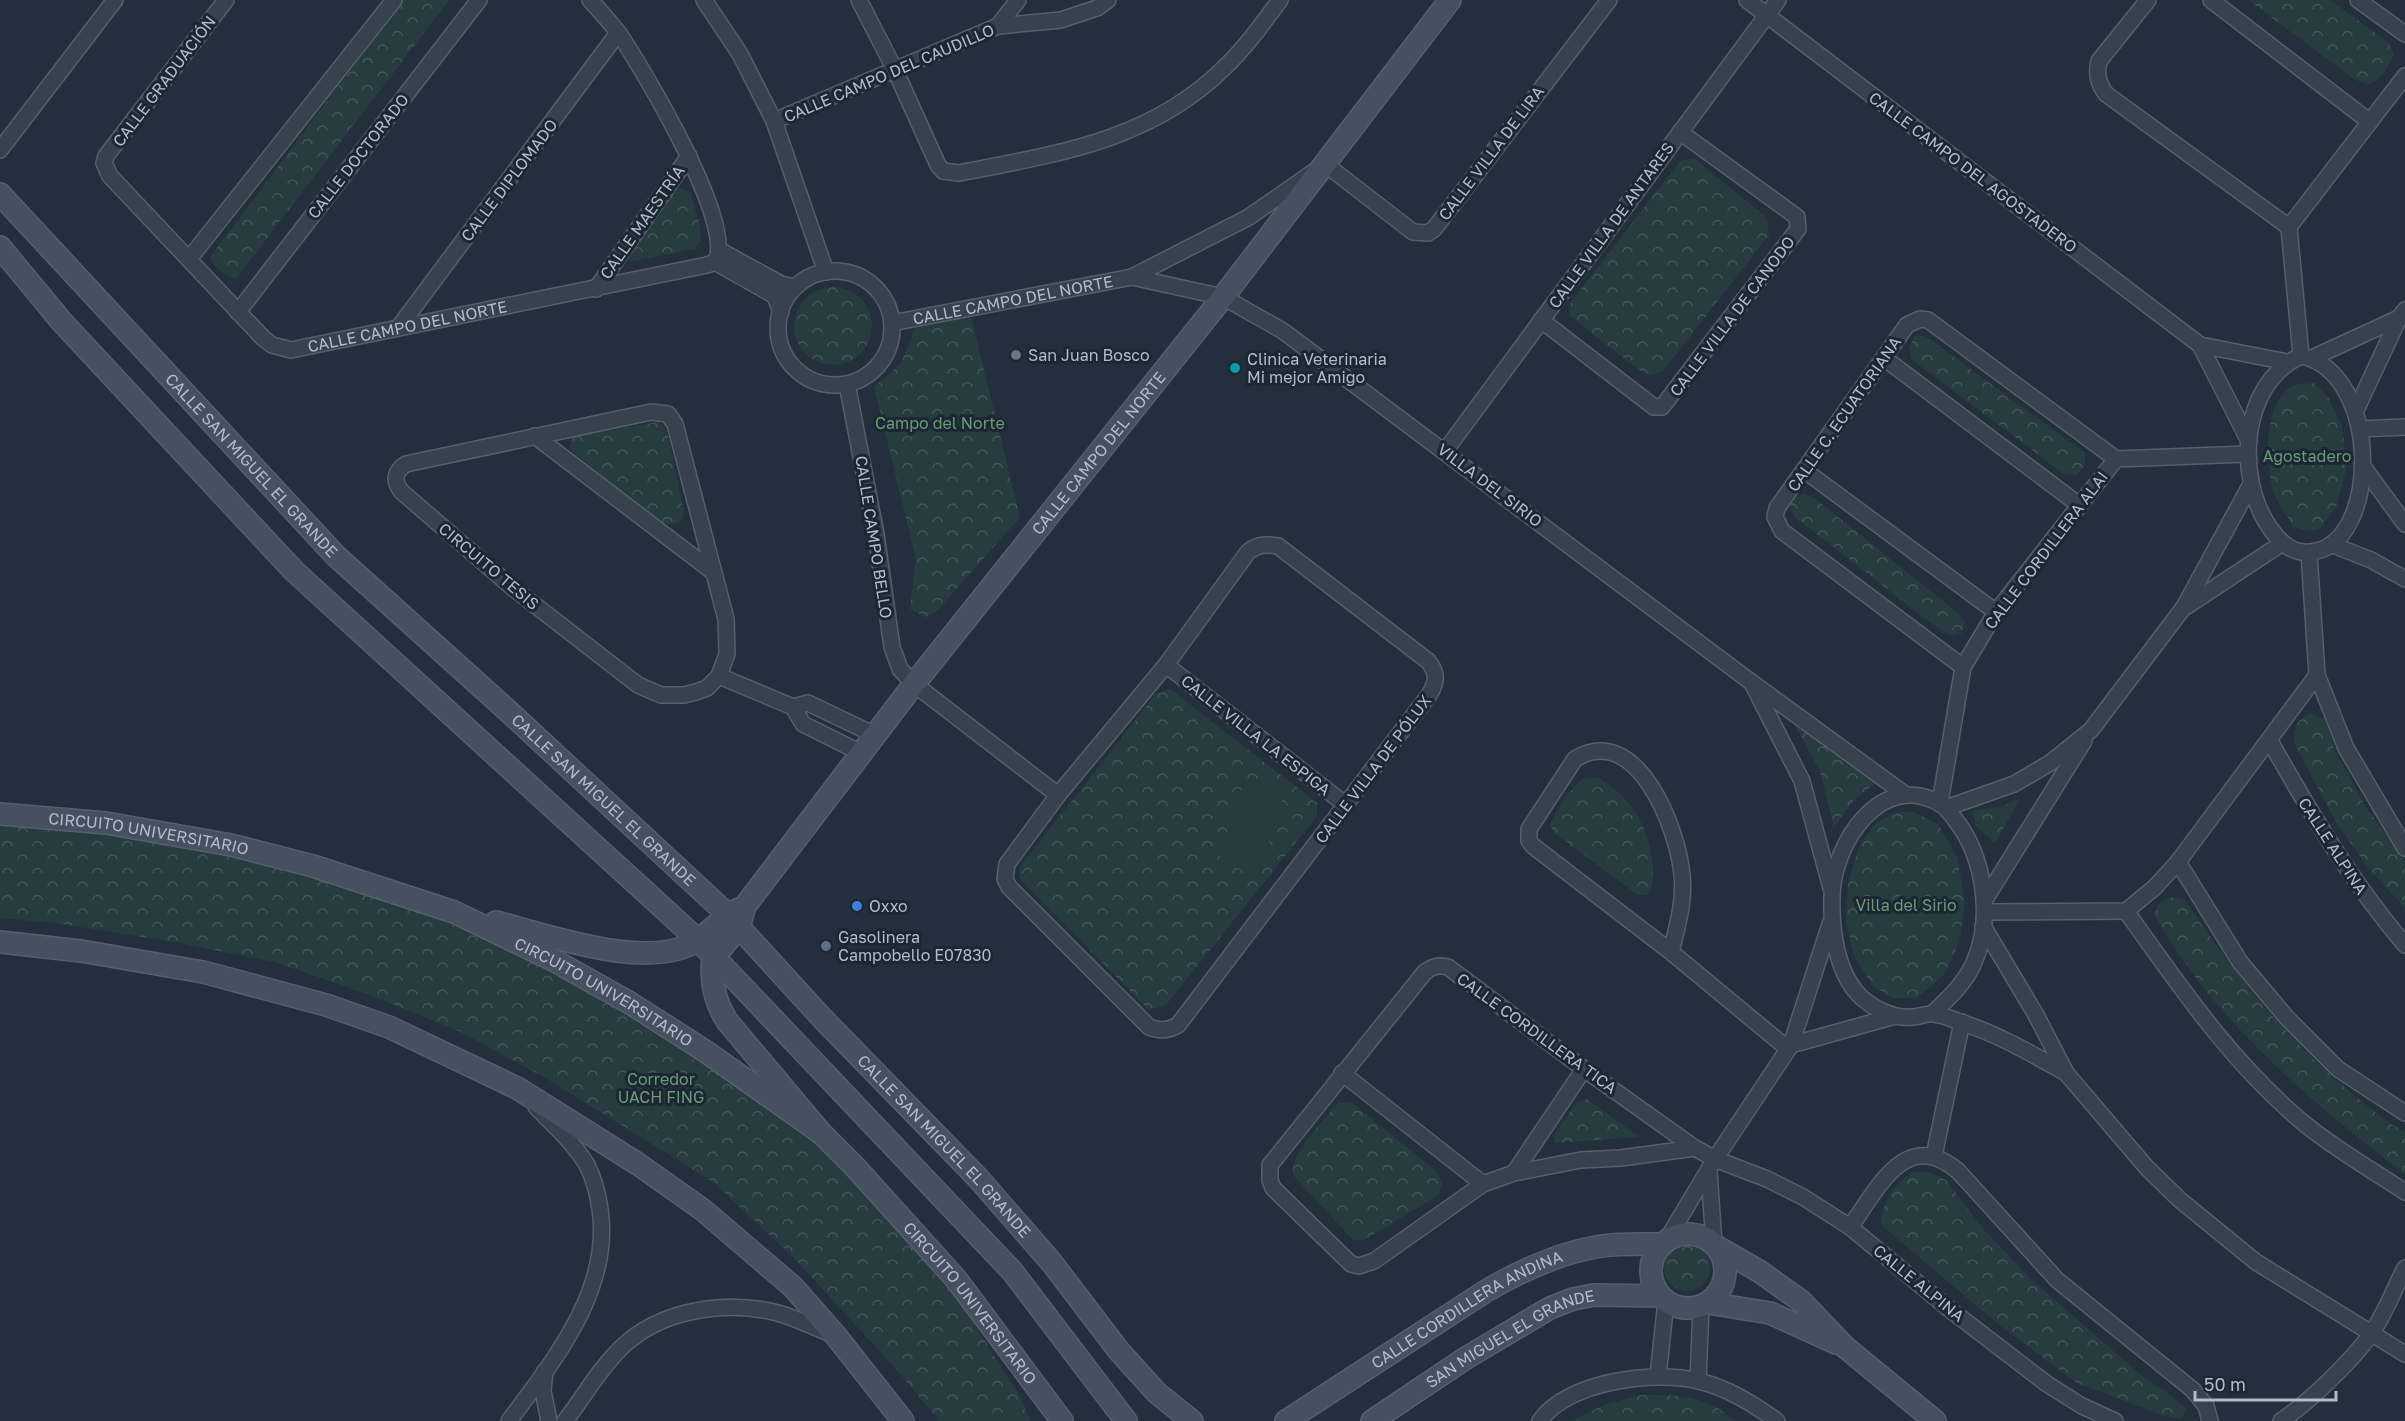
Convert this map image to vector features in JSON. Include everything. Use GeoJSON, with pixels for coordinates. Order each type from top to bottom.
{"type":"FeatureCollection","features":[{"type":"Feature","properties":{"kind":"street"},"geometry":{"type":"LineString","coordinates":[[0,150],[115,0]]}},
{"type":"Feature","properties":{"kind":"street","name":"CALLE GRADUACIÓN"},"geometry":{"type":"LineString","coordinates":[[104,163],[106,156],[226,0]]}},
{"type":"Feature","properties":{"kind":"street"},"geometry":{"type":"LineString","coordinates":[[189,259],[394,0]]}},
{"type":"Feature","properties":{"kind":"street","name":"CALLE DOCTORADO"},"geometry":{"type":"LineString","coordinates":[[238,312],[479,0]]}},
{"type":"Feature","properties":{"kind":"street"},"geometry":{"type":"LineString","coordinates":[[590,0],[618,33],[652,85],[689,156],[711,213],[717,235],[717,256]]}},
{"type":"Feature","properties":{"kind":"street"},"geometry":{"type":"LineString","coordinates":[[704,0],[740,54],[774,121],[826,272]]}},
{"type":"Feature","properties":{"kind":"street"},"geometry":{"type":"LineString","coordinates":[[859,0],[895,70],[938,165],[943,171],[959,173],[1076,149],[1146,124],[1173,109],[1223,69],[1241,51],[1280,0]]}},
{"type":"Feature","properties":{"kind":"street"},"geometry":{"type":"LineString","coordinates":[[998,26],[1018,0]]}},
{"type":"Feature","properties":{"kind":"street","name":"CALLE CAMPO DEL CAUDILLO"},"geometry":{"type":"LineString","coordinates":[[774,121],[998,26],[1061,20],[1097,8],[1108,0]]}},
{"type":"Feature","properties":{"kind":"street","name":"CALLE CAMPO DEL NORTE"},"geometry":{"type":"LineString","coordinates":[[713,958],[737,916],[914,684],[1222,297],[1449,0]]}},
{"type":"Feature","properties":{"kind":"street","name":"CALLE VILLA DE LIRA"},"geometry":{"type":"LineString","coordinates":[[1325,164],[1413,232],[1428,232],[1441,219],[1608,0]]}},
{"type":"Feature","properties":{"kind":"street","name":"CALLE CAMPO DEL AGOSTADERO"},"geometry":{"type":"LineString","coordinates":[[1747,0],[2200,345]]}},
{"type":"Feature","properties":{"kind":"street","name":"CALLE VILLA DE ANTARES"},"geometry":{"type":"LineString","coordinates":[[1445,451],[1778,0]]}},
{"type":"Feature","properties":{"kind":"street"},"geometry":{"type":"LineString","coordinates":[[2148,0],[2099,61],[2097,71],[2101,87],[2106,94],[2289,227]]}},
{"type":"Feature","properties":{"kind":"street"},"geometry":{"type":"LineString","coordinates":[[2211,0],[2370,122]]}},
{"type":"Feature","properties":{"kind":"street"},"geometry":{"type":"LineString","coordinates":[[2358,0],[2405,34]]}},
{"type":"Feature","properties":{"kind":"street","name":"CALLE DIPLOMADO"},"geometry":{"type":"LineString","coordinates":[[399,327],[618,33]]}},
{"type":"Feature","properties":{"kind":"street"},"geometry":{"type":"LineString","coordinates":[[2300,359],[2289,227],[2405,76]]}},
{"type":"Feature","properties":{"kind":"street","name":"CALLE VILLA DE CANODO"},"geometry":{"type":"LineString","coordinates":[[1541,320],[1654,407],[1662,407],[1798,229],[1797,217],[1680,132]]}},
{"type":"Feature","properties":{"kind":"street","name":"CALLE MAESTRÍA"},"geometry":{"type":"LineString","coordinates":[[596,289],[689,156]]}},
{"type":"Feature","properties":{"kind":"street","name":"CALLE CAMPO DEL NORTE"},"geometry":{"type":"LineString","coordinates":[[104,163],[110,176],[263,338],[272,345],[291,350],[707,265],[717,256]]}},
{"type":"Feature","properties":{"kind":"street","name":"CALLE CAMPO DEL NORTE"},"geometry":{"type":"LineString","coordinates":[[892,323],[1132,277],[1241,222],[1325,164]]}},
{"type":"Feature","properties":{"kind":"street","name":"CALLE SAN MIGUEL EL GRANDE"},"geometry":{"type":"LineString","coordinates":[[0,194],[336,556],[737,916],[823,1019],[978,1178],[1052,1263],[1119,1351],[1157,1393],[1192,1421]]}},
{"type":"Feature","properties":{"kind":"street"},"geometry":{"type":"LineString","coordinates":[[0,247],[62,322],[294,571],[698,940],[1004,1263],[1126,1421]]}},
{"type":"Feature","properties":{"kind":"street"},"geometry":{"type":"LineString","coordinates":[[717,256],[781,284],[795,287]]}},
{"type":"Feature","properties":{"kind":"street"},"geometry":{"type":"LineString","coordinates":[[717,256],[775,296],[781,312]]}},
{"type":"Feature","properties":{"kind":"street"},"geometry":{"type":"LineString","coordinates":[[826,272],[845,272],[862,278],[877,289],[887,305],[892,323],[891,339],[881,362],[862,378],[847,384],[831,385],[800,374],[789,362],[781,348],[778,332],[785,301],[795,287],[810,277],[826,272]]}},
{"type":"Feature","properties":{"kind":"street","name":"CALLE CAMPO DEL NORTE"},"geometry":{"type":"LineString","coordinates":[[1132,277],[1222,297]]}},
{"type":"Feature","properties":{"kind":"street","name":"VILLA DEL SIRIO"},"geometry":{"type":"LineString","coordinates":[[1222,297],[1283,331],[1751,682],[1906,795]]}},
{"type":"Feature","properties":{"kind":"street"},"geometry":{"type":"LineString","coordinates":[[2200,345],[2300,359],[2334,374],[2356,410],[2360,429],[2362,465],[2360,492],[2354,511],[2341,537],[2333,544],[2309,553],[2281,544],[2261,513],[2251,484],[2248,448],[2255,412],[2263,392],[2275,375],[2300,359],[2402,314]]}},
{"type":"Feature","properties":{"kind":"street"},"geometry":{"type":"LineString","coordinates":[[2356,410],[2402,314]]}},
{"type":"Feature","properties":{"kind":"street","name":"CALLE C. ECUATORIANA"},"geometry":{"type":"LineString","coordinates":[[1963,667],[1782,531],[1775,517],[1777,508],[1907,325],[1920,319],[1929,320],[2116,459]]}},
{"type":"Feature","properties":{"kind":"street"},"geometry":{"type":"LineString","coordinates":[[2200,345],[2248,448]]}},
{"type":"Feature","properties":{"kind":"street"},"geometry":{"type":"LineString","coordinates":[[1884,358],[2079,506]]}},
{"type":"Feature","properties":{"kind":"street","name":"CALLE CAMPO BELLO"},"geometry":{"type":"LineString","coordinates":[[847,384],[876,534],[892,647],[900,669],[914,684]]}},
{"type":"Feature","properties":{"kind":"street","name":"CIRCUITO TESIS"},"geometry":{"type":"LineString","coordinates":[[651,412],[668,414],[675,424],[712,571],[726,619],[727,654],[719,676],[707,688],[684,695],[661,695],[638,686],[513,588],[402,492],[396,481],[396,474],[406,464],[651,412]]}},
{"type":"Feature","properties":{"kind":"street"},"geometry":{"type":"LineString","coordinates":[[2360,429],[2405,427]]}},
{"type":"Feature","properties":{"kind":"street"},"geometry":{"type":"LineString","coordinates":[[535,436],[712,571]]}},
{"type":"Feature","properties":{"kind":"street","name":"CALLE CORDILLERA ALAI"},"geometry":{"type":"LineString","coordinates":[[1943,806],[1963,667],[1996,612],[2116,459],[2248,448]]}},
{"type":"Feature","properties":{"kind":"street"},"geometry":{"type":"LineString","coordinates":[[2362,465],[2405,524]]}},
{"type":"Feature","properties":{"kind":"street"},"geometry":{"type":"LineString","coordinates":[[1804,470],[1996,612]]}},
{"type":"Feature","properties":{"kind":"street"},"geometry":{"type":"LineString","coordinates":[[1984,913],[2091,729],[2184,607],[2251,484]]}},
{"type":"Feature","properties":{"kind":"street","name":"CALLE VILLA DE PÓLUX"},"geometry":{"type":"LineString","coordinates":[[1267,544],[1278,546],[1428,661],[1434,668],[1436,678],[1434,687],[1178,1025],[1168,1030],[1159,1030],[1149,1028],[1009,887],[1004,872],[1058,795],[1166,665],[1248,552],[1255,547],[1267,544]]}},
{"type":"Feature","properties":{"kind":"street"},"geometry":{"type":"LineString","coordinates":[[2184,607],[2281,544]]}},
{"type":"Feature","properties":{"kind":"street"},"geometry":{"type":"LineString","coordinates":[[2333,544],[2371,560],[2405,579]]}},
{"type":"Feature","properties":{"kind":"street"},"geometry":{"type":"LineString","coordinates":[[2309,553],[2317,675],[2346,748],[2405,848]]}},
{"type":"Feature","properties":{"kind":"street","name":"CALLE VILLA LA ESPIGA"},"geometry":{"type":"LineString","coordinates":[[1166,665],[1346,805]]}},
{"type":"Feature","properties":{"kind":"street"},"geometry":{"type":"LineString","coordinates":[[1984,913],[2126,911],[2154,888],[2178,862],[2317,675]]}},
{"type":"Feature","properties":{"kind":"street"},"geometry":{"type":"LineString","coordinates":[[719,676],[792,707],[803,724],[861,753]]}},
{"type":"Feature","properties":{"kind":"street"},"geometry":{"type":"LineString","coordinates":[[1751,682],[1802,781],[1832,890]]}},
{"type":"Feature","properties":{"kind":"street"},"geometry":{"type":"LineString","coordinates":[[914,684],[1058,795]]}},
{"type":"Feature","properties":{"kind":"street"},"geometry":{"type":"LineString","coordinates":[[792,707],[808,703],[875,735]]}},
{"type":"Feature","properties":{"kind":"street"},"geometry":{"type":"LineString","coordinates":[[1943,806],[2014,784],[2050,763],[2091,729]]}},
{"type":"Feature","properties":{"kind":"street","name":"CALLE ALPINA"},"geometry":{"type":"LineString","coordinates":[[2270,741],[2316,824],[2375,909],[2405,945]]}},
{"type":"Feature","properties":{"kind":"street"},"geometry":{"type":"LineString","coordinates":[[1671,952],[1680,912],[1683,876],[1675,834],[1669,818],[1660,799],[1646,780],[1621,756],[1595,751],[1584,754],[1575,759],[1529,829],[1529,841],[1790,1047]]}},
{"type":"Feature","properties":{"kind":"street"},"geometry":{"type":"LineString","coordinates":[[1933,1014],[1964,979],[1975,961],[1984,913],[1982,883],[1965,832],[1943,806],[1929,799],[1906,795],[1887,801],[1871,810],[1855,827],[1842,851],[1832,890],[1832,918],[1834,936],[1845,973],[1861,997],[1878,1009],[1895,1016],[1909,1018],[1933,1014],[1962,1022],[2005,1039],[2066,1073]]}},
{"type":"Feature","properties":{"kind":"street","name":"CIRCUITO UNIVERSITARIO"},"geometry":{"type":"LineString","coordinates":[[0,814],[106,823],[231,845],[313,866],[454,912],[555,961],[630,1003],[705,1051],[821,1133],[879,1193],[956,1279],[1059,1418]]}},
{"type":"Feature","properties":{"kind":"street"},"geometry":{"type":"LineString","coordinates":[[2178,862],[2240,962],[2287,1018],[2338,1069],[2405,1113]]}},
{"type":"Feature","properties":{"kind":"street"},"geometry":{"type":"LineString","coordinates":[[2126,911],[2189,999],[2270,1092],[2307,1125],[2405,1192]]}},
{"type":"Feature","properties":{"kind":"street"},"geometry":{"type":"LineString","coordinates":[[454,912],[612,950],[664,952],[678,949],[698,940]]}},
{"type":"Feature","properties":{"kind":"street"},"geometry":{"type":"LineString","coordinates":[[1984,913],[2066,1073],[2120,1139],[2180,1200],[2256,1262],[2405,1354]]}},
{"type":"Feature","properties":{"kind":"street","name":"CALLE CAMPO DEL NORTE"},"geometry":{"type":"LineString","coordinates":[[698,940],[737,916]]}},
{"type":"Feature","properties":{"kind":"street"},"geometry":{"type":"LineString","coordinates":[[1832,918],[1790,1047],[1653,1257],[1651,1265],[1652,1281],[1663,1298],[1682,1308],[1704,1304],[1770,1313],[1845,1347]]}},
{"type":"Feature","properties":{"kind":"street"},"geometry":{"type":"LineString","coordinates":[[0,942],[81,951],[203,972],[326,1005],[389,1027],[517,1088],[638,1164],[703,1210],[793,1287],[836,1336],[903,1421]]}},
{"type":"Feature","properties":{"kind":"street"},"geometry":{"type":"LineString","coordinates":[[713,958],[714,987],[718,1004],[726,1021],[821,1133]]}},
{"type":"Feature","properties":{"kind":"street","name":"CALLE CORDILLERA TICA"},"geometry":{"type":"LineString","coordinates":[[1695,1148],[1621,1158],[1581,1160],[1514,1173],[1483,1184],[1374,1261],[1359,1266],[1351,1264],[1273,1188],[1269,1173],[1270,1165],[1425,972],[1432,966],[1440,965],[1448,968],[1695,1148],[1712,1165]]}},
{"type":"Feature","properties":{"kind":"street"},"geometry":{"type":"LineString","coordinates":[[1790,1047],[1895,1016]]}},
{"type":"Feature","properties":{"kind":"street"},"geometry":{"type":"LineString","coordinates":[[1934,1156],[1962,1022]]}},
{"type":"Feature","properties":{"kind":"street"},"geometry":{"type":"LineString","coordinates":[[1514,1173],[1584,1069]]}},
{"type":"Feature","properties":{"kind":"street"},"geometry":{"type":"LineString","coordinates":[[1342,1073],[1483,1184]]}},
{"type":"Feature","properties":{"kind":"street"},"geometry":{"type":"LineString","coordinates":[[509,1421],[545,1371],[591,1291],[598,1270],[602,1226],[599,1201],[587,1167],[568,1139],[517,1088]]}},
{"type":"Feature","properties":{"kind":"street"},"geometry":{"type":"LineString","coordinates":[[1850,1227],[1891,1171],[1901,1162],[1918,1155],[1934,1156],[1946,1161],[1958,1171],[2056,1280],[2193,1390],[2206,1406],[2210,1421]]}},
{"type":"Feature","properties":{"kind":"street"},"geometry":{"type":"LineString","coordinates":[[1698,1381],[1704,1304],[1722,1287],[1725,1277],[1723,1257],[1716,1246],[1712,1165]]}},
{"type":"Feature","properties":{"kind":"street","name":"CALLE ALPINA"},"geometry":{"type":"LineString","coordinates":[[1712,1165],[1767,1179],[1803,1197],[1850,1227],[1948,1308],[2047,1384],[2082,1406],[2115,1421]]}},
{"type":"Feature","properties":{"kind":"street"},"geometry":{"type":"LineString","coordinates":[[1664,1242],[1675,1236],[1696,1234],[1759,1271],[1801,1301],[1815,1313],[1845,1347],[1935,1421]]}},
{"type":"Feature","properties":{"kind":"street","name":"CALLE CORDILLERA ANDINA"},"geometry":{"type":"LineString","coordinates":[[1286,1421],[1512,1276],[1547,1261],[1601,1246],[1664,1242]]}},
{"type":"Feature","properties":{"kind":"street"},"geometry":{"type":"LineString","coordinates":[[2281,1421],[2324,1386],[2371,1333],[2405,1268]]}},
{"type":"Feature","properties":{"kind":"street","name":"SAN MIGUEL EL GRANDE"},"geometry":{"type":"LineString","coordinates":[[1372,1421],[1466,1358],[1550,1308],[1573,1299],[1594,1295],[1663,1298]]}},
{"type":"Feature","properties":{"kind":"street"},"geometry":{"type":"LineString","coordinates":[[1658,1376],[1663,1298]]}},
{"type":"Feature","properties":{"kind":"street"},"geometry":{"type":"LineString","coordinates":[[565,1421],[594,1379],[623,1346],[653,1325],[673,1317],[700,1310],[752,1309],[781,1314],[836,1336]]}},
{"type":"Feature","properties":{"kind":"street"},"geometry":{"type":"LineString","coordinates":[[545,1371],[543,1391],[549,1421]]}},
{"type":"Feature","properties":{"kind":"street"},"geometry":{"type":"LineString","coordinates":[[1540,1421],[1559,1403],[1577,1394],[1617,1382],[1658,1376],[1698,1381],[1735,1394],[1775,1421]]}},
{"type":"Feature","properties":{"kind":"green space"},"geometry":{"type":"Polygon","coordinates":[[[403,0],[449,0],[236,279],[224,273],[217,268],[210,257],[403,0]]]}},
{"type":"Feature","properties":{"kind":"green space"},"geometry":{"type":"Polygon","coordinates":[[[2248,0],[2330,0],[2389,43],[2394,54],[2381,76],[2368,85],[2354,79],[2248,0]]]}},
{"type":"Feature","properties":{"kind":"green space"},"geometry":{"type":"Polygon","coordinates":[[[1694,158],[1767,218],[1769,235],[1663,371],[1650,375],[1639,370],[1569,315],[1571,302],[1680,161],[1694,158]]]}},
{"type":"Feature","properties":{"kind":"green space"},"geometry":{"type":"Polygon","coordinates":[[[678,187],[690,192],[700,226],[701,241],[694,249],[635,261],[627,258],[627,250],[678,187]]]}},
{"type":"Feature","properties":{"kind":"green space"},"geometry":{"type":"Polygon","coordinates":[[[833,287],[848,290],[865,304],[872,326],[869,341],[855,358],[833,365],[818,362],[801,348],[794,326],[797,311],[811,294],[833,287]]]}},
{"type":"Feature","properties":{"kind":"green space","name":"Campo del Norte"},"geometry":{"type":"Polygon","coordinates":[[[971,317],[1020,517],[938,610],[926,617],[910,609],[916,559],[874,387],[901,363],[916,326],[971,317]]]}},
{"type":"Feature","properties":{"kind":"green space"},"geometry":{"type":"Polygon","coordinates":[[[1915,336],[1924,336],[1931,340],[2085,453],[2085,465],[2076,476],[2064,474],[1911,359],[1909,347],[1915,336]]]}},
{"type":"Feature","properties":{"kind":"green space","name":"Agostadero"},"geometry":{"type":"Polygon","coordinates":[[[2314,383],[2328,397],[2342,426],[2347,466],[2337,505],[2321,528],[2309,531],[2293,527],[2277,500],[2270,478],[2268,448],[2272,416],[2277,402],[2285,392],[2296,385],[2314,383]]]}},
{"type":"Feature","properties":{"kind":"green space"},"geometry":{"type":"Polygon","coordinates":[[[659,422],[667,431],[684,512],[680,521],[674,524],[655,522],[570,449],[571,439],[576,435],[659,422]]]}},
{"type":"Feature","properties":{"kind":"green space"},"geometry":{"type":"Polygon","coordinates":[[[1804,494],[1813,497],[1958,613],[1965,622],[1961,634],[1951,636],[1932,624],[1795,517],[1790,507],[1793,499],[1804,494]]]}},
{"type":"Feature","properties":{"kind":"green space"},"geometry":{"type":"Polygon","coordinates":[[[1170,689],[1317,803],[1317,816],[1166,1005],[1149,1010],[1020,879],[1019,868],[1156,694],[1170,689]]]}},
{"type":"Feature","properties":{"kind":"green space"},"geometry":{"type":"Polygon","coordinates":[[[2309,713],[2326,719],[2334,749],[2366,807],[2405,861],[2405,908],[2366,865],[2336,822],[2294,743],[2296,725],[2309,713]]]}},
{"type":"Feature","properties":{"kind":"green space"},"geometry":{"type":"Polygon","coordinates":[[[1790,717],[1876,783],[1854,800],[1834,827],[1820,771],[1790,717]]]}},
{"type":"Feature","properties":{"kind":"green space"},"geometry":{"type":"Polygon","coordinates":[[[1599,778],[1627,801],[1644,828],[1653,864],[1652,886],[1648,895],[1638,895],[1553,832],[1550,824],[1565,797],[1582,779],[1599,778]]]}},
{"type":"Feature","properties":{"kind":"green space"},"geometry":{"type":"Polygon","coordinates":[[[1245,779],[1285,792],[1258,875],[1218,862],[1245,779]]]}},
{"type":"Feature","properties":{"kind":"green space"},"geometry":{"type":"Polygon","coordinates":[[[2020,799],[1995,843],[1976,826],[1972,811],[2002,806],[2020,799]]]}},
{"type":"Feature","properties":{"kind":"green space","name":"Villa del Sirio"},"geometry":{"type":"Polygon","coordinates":[[[1895,812],[1914,812],[1938,824],[1957,857],[1965,903],[1959,943],[1944,975],[1917,998],[1892,998],[1873,986],[1854,956],[1846,921],[1848,883],[1859,846],[1875,824],[1895,812]]]}},
{"type":"Feature","properties":{"kind":"green space","name":"Corredor UACH FING"},"geometry":{"type":"Polygon","coordinates":[[[0,826],[77,828],[304,870],[474,932],[534,959],[722,1067],[810,1139],[897,1219],[939,1269],[1020,1396],[1030,1421],[939,1421],[897,1370],[794,1258],[713,1182],[549,1080],[461,1032],[364,993],[275,962],[168,941],[55,923],[0,918],[0,826]]]}},
{"type":"Feature","properties":{"kind":"green space"},"geometry":{"type":"Polygon","coordinates":[[[2173,897],[2185,900],[2241,979],[2305,1051],[2365,1104],[2405,1132],[2405,1174],[2299,1088],[2234,1024],[2178,953],[2154,914],[2160,902],[2173,897]]]}},
{"type":"Feature","properties":{"kind":"green space"},"geometry":{"type":"Polygon","coordinates":[[[1587,1099],[1639,1137],[1555,1143],[1554,1135],[1576,1103],[1587,1099]]]}},
{"type":"Feature","properties":{"kind":"green space"},"geometry":{"type":"Polygon","coordinates":[[[1351,1102],[1436,1171],[1442,1183],[1438,1195],[1364,1240],[1353,1240],[1293,1175],[1297,1157],[1309,1137],[1338,1103],[1351,1102]]]}},
{"type":"Feature","properties":{"kind":"green space"},"geometry":{"type":"Polygon","coordinates":[[[1912,1172],[1929,1172],[1946,1180],[1985,1231],[2032,1280],[2142,1376],[2186,1408],[2182,1419],[2165,1416],[2077,1383],[1997,1323],[1881,1225],[1886,1201],[1899,1183],[1912,1172]]]}},
{"type":"Feature","properties":{"kind":"green space"},"geometry":{"type":"Polygon","coordinates":[[[1687,1245],[1703,1252],[1710,1268],[1703,1284],[1687,1291],[1671,1284],[1664,1268],[1671,1252],[1687,1245]]]}},
{"type":"Feature","properties":{"kind":"green space"},"geometry":{"type":"Polygon","coordinates":[[[1642,1395],[1679,1396],[1703,1401],[1724,1412],[1734,1421],[1571,1421],[1606,1404],[1642,1395]]]}},
{"type":"Feature","properties":{"kind":"place","name":"San Juan Bosco"},"geometry":{"type":"Point","coordinates":[1016,355]}},
{"type":"Feature","properties":{"kind":"place","name":"Clinica Veterinaria Mi mejor Amigo"},"geometry":{"type":"Point","coordinates":[1235,368]}},
{"type":"Feature","properties":{"kind":"place","name":"Oxxo"},"geometry":{"type":"Point","coordinates":[857,906]}},
{"type":"Feature","properties":{"kind":"place","name":"Gasolinera Campobello E07830"},"geometry":{"type":"Point","coordinates":[826,946]}}]}
